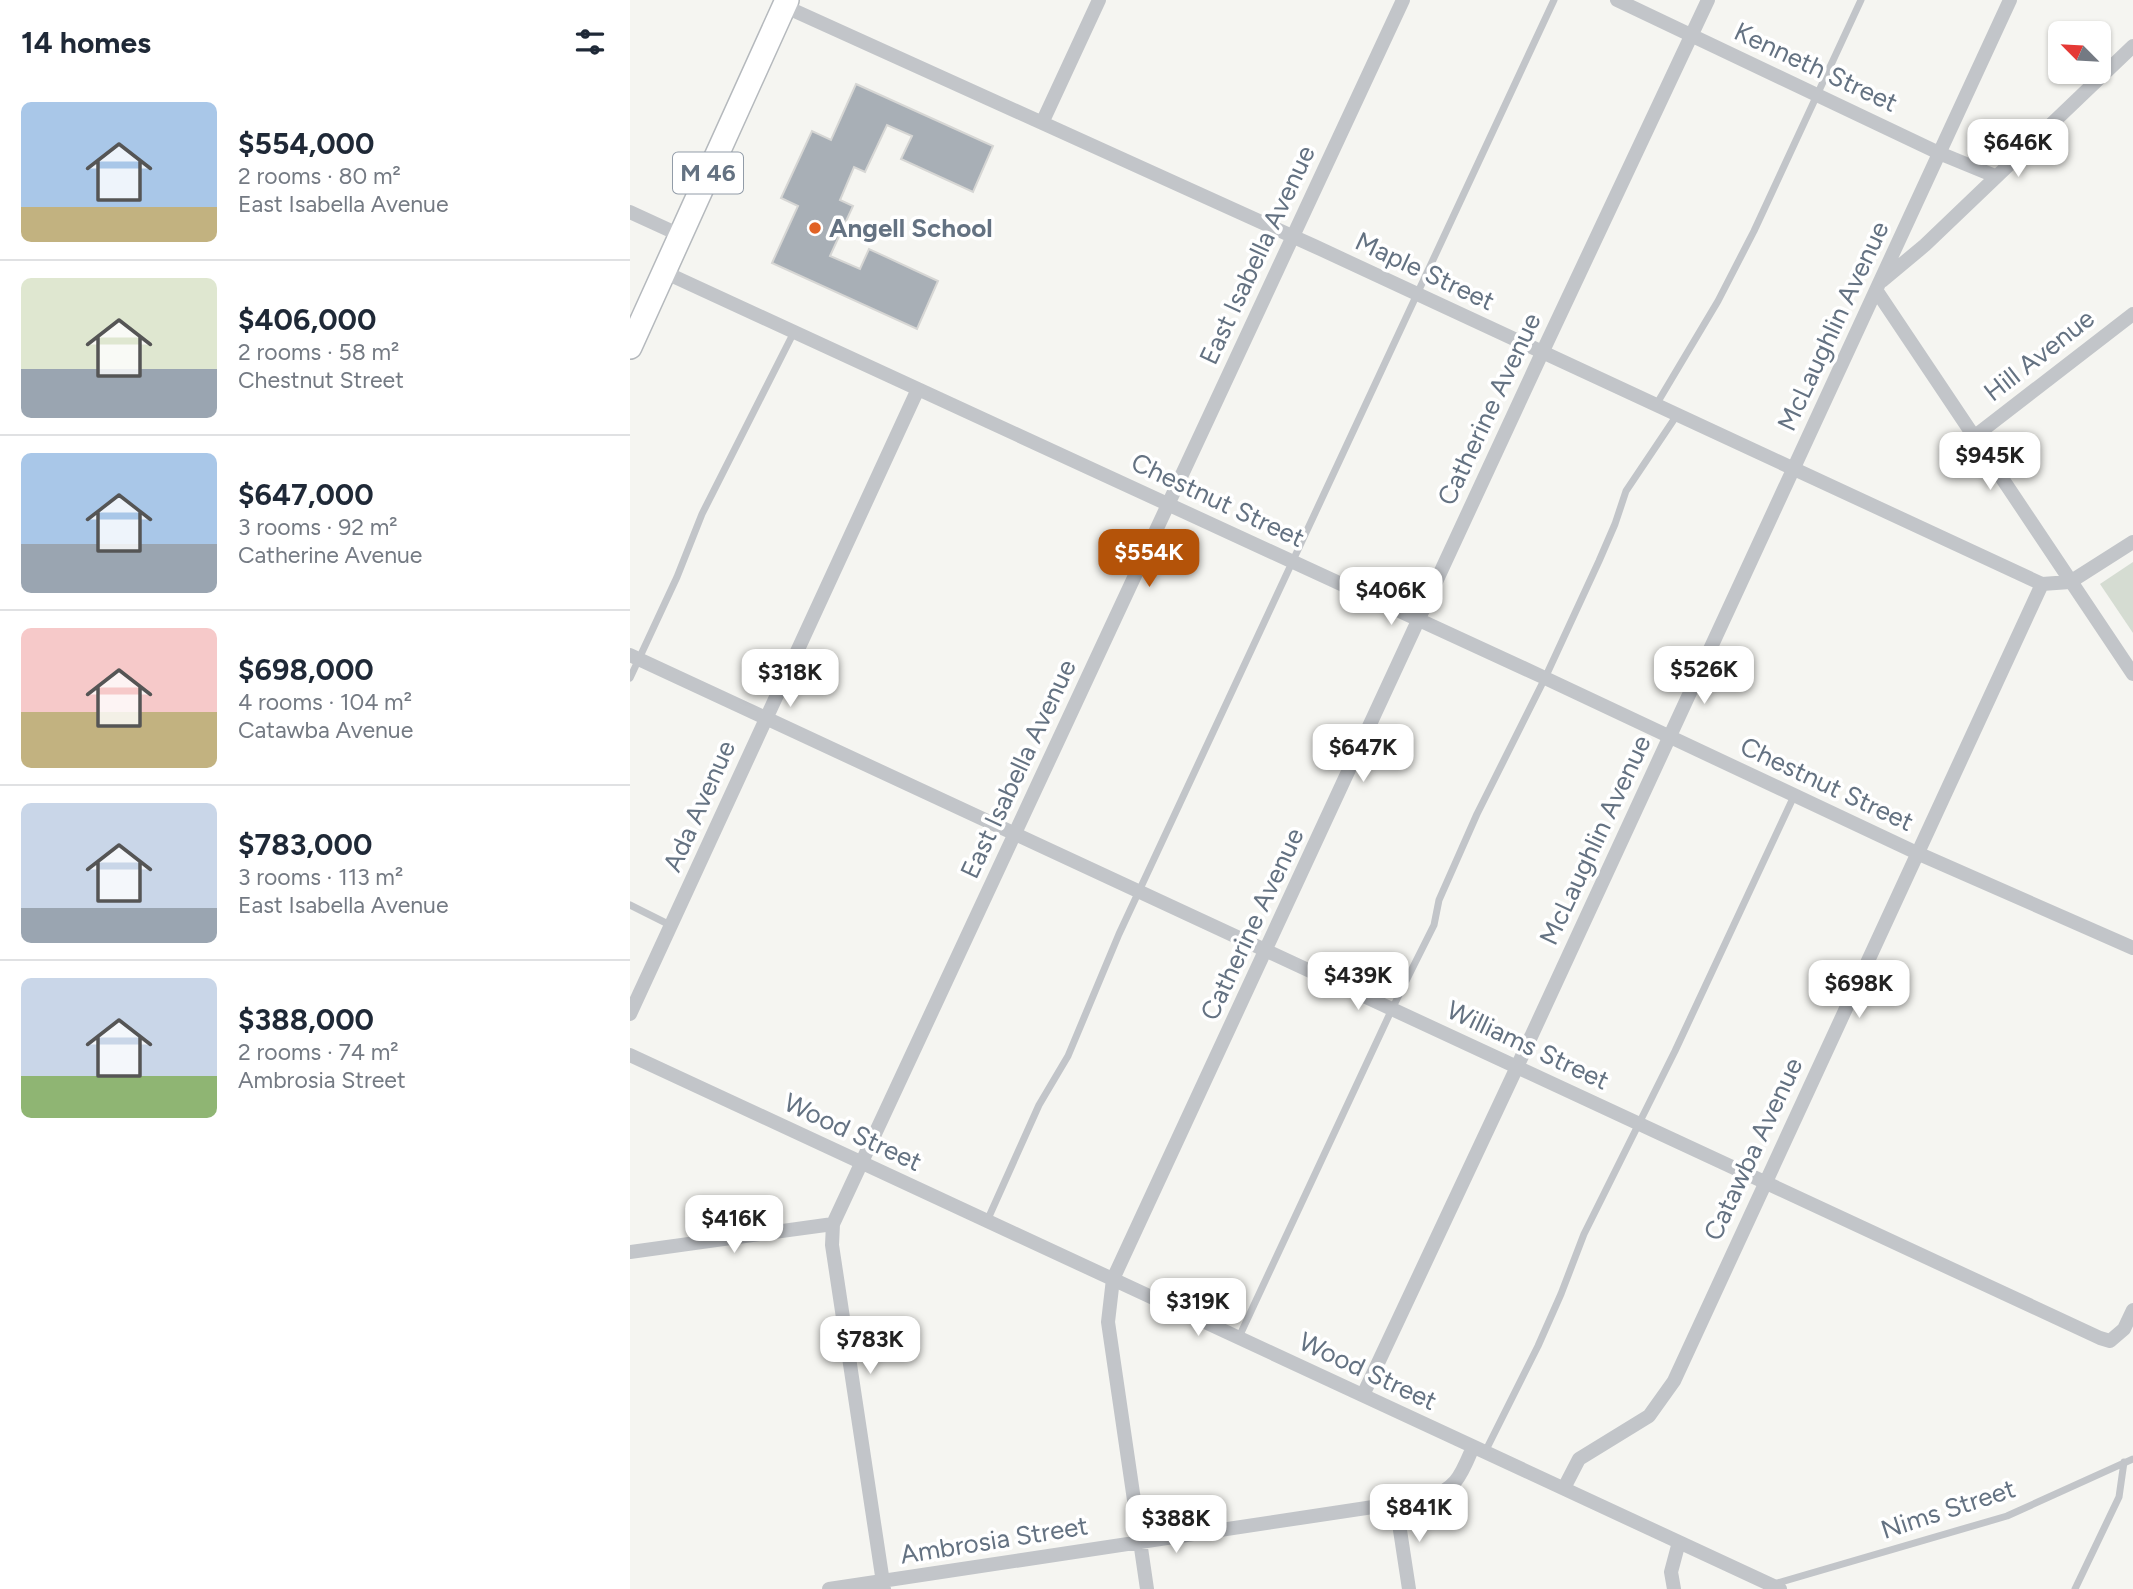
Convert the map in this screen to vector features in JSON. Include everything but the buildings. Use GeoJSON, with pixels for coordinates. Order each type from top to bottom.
{"type":"FeatureCollection","features":[{"type":"Feature","properties":{"kind":"main road","name":"M 46"},"geometry":{"type":"LineString","coordinates":[[630,347],[786,3]]}},
{"type":"Feature","properties":{"kind":"street"},"geometry":{"type":"LineString","coordinates":[[1042,123],[1099,0]]}},
{"type":"Feature","properties":{"kind":"street","name":"East Isabella Avenue"},"geometry":{"type":"LineString","coordinates":[[884,1586],[831,1238],[834,1224],[1403,0]]}},
{"type":"Feature","properties":{"kind":"street","name":"Kenneth Street"},"geometry":{"type":"LineString","coordinates":[[1617,0],[1939,153],[1995,176]]}},
{"type":"Feature","properties":{"kind":"street","name":"Catherine Avenue"},"geometry":{"type":"LineString","coordinates":[[1147,1589],[1108,1322],[1113,1279],[1708,0]]}},
{"type":"Feature","properties":{"kind":"street","name":"McLaughlin Avenue"},"geometry":{"type":"LineString","coordinates":[[1363,1395],[2010,0]]}},
{"type":"Feature","properties":{"kind":"street","name":"Maple Street"},"geometry":{"type":"LineString","coordinates":[[786,3],[2042,584]]}},
{"type":"Feature","properties":{"kind":"street"},"geometry":{"type":"LineString","coordinates":[[2133,46],[1925,245],[1877,287],[2133,674]]}},
{"type":"Feature","properties":{"kind":"street"},"geometry":{"type":"LineString","coordinates":[[630,212],[680,235]]}},
{"type":"Feature","properties":{"kind":"street","name":"Chestnut Street"},"geometry":{"type":"LineString","coordinates":[[664,272],[1545,678],[1917,853],[2133,948]]}},
{"type":"Feature","properties":{"kind":"street","name":"Hill Avenue"},"geometry":{"type":"LineString","coordinates":[[1975,436],[2133,314]]}},
{"type":"Feature","properties":{"kind":"street","name":"Ada Avenue"},"geometry":{"type":"LineString","coordinates":[[630,1013],[918,389]]}},
{"type":"Feature","properties":{"kind":"street"},"geometry":{"type":"LineString","coordinates":[[2042,584],[2070,582],[2133,542]]}},
{"type":"Feature","properties":{"kind":"street","name":"Catawba Avenue"},"geometry":{"type":"LineString","coordinates":[[1564,1488],[1579,1459],[1649,1416],[1674,1381],[2042,584]]}},
{"type":"Feature","properties":{"kind":"street","name":"Williams Street"},"geometry":{"type":"LineString","coordinates":[[634,657],[2100,1338],[2110,1340],[2119,1335],[2133,1310]]}},
{"type":"Feature","properties":{"kind":"street","name":"Wood Street"},"geometry":{"type":"LineString","coordinates":[[630,1055],[1776,1587]]}},
{"type":"Feature","properties":{"kind":"street"},"geometry":{"type":"LineString","coordinates":[[630,1252],[834,1224]]}},
{"type":"Feature","properties":{"kind":"street","name":"Ambrosia Street"},"geometry":{"type":"LineString","coordinates":[[829,1589],[884,1586],[1426,1499],[1455,1484],[1479,1449]]}},
{"type":"Feature","properties":{"kind":"street"},"geometry":{"type":"LineString","coordinates":[[1396,1504],[1409,1589]]}},
{"type":"Feature","properties":{"kind":"street"},"geometry":{"type":"LineString","coordinates":[[1674,1589],[1671,1572],[1679,1542]]}},
{"type":"Feature","properties":{"kind":"lane"},"geometry":{"type":"LineString","coordinates":[[986,1222],[1039,1105],[1068,1056],[1119,933],[1554,0]]}},
{"type":"Feature","properties":{"kind":"lane"},"geometry":{"type":"LineString","coordinates":[[1656,405],[1693,345],[1736,266],[1861,0]]}},
{"type":"Feature","properties":{"kind":"lane"},"geometry":{"type":"LineString","coordinates":[[630,678],[634,657],[677,577],[713,491],[794,332]]}},
{"type":"Feature","properties":{"kind":"lane"},"geometry":{"type":"LineString","coordinates":[[1239,1337],[1434,925],[1439,900],[1477,814],[1545,678],[1604,549],[1626,491],[1677,415]]}},
{"type":"Feature","properties":{"kind":"lane"},"geometry":{"type":"LineString","coordinates":[[1479,1449],[1543,1336],[1584,1234],[1675,1051],[1794,796]]}},
{"type":"Feature","properties":{"kind":"lane"},"geometry":{"type":"LineString","coordinates":[[630,905],[671,926]]}},
{"type":"Feature","properties":{"kind":"lane","name":"Nims Street"},"geometry":{"type":"LineString","coordinates":[[1776,1587],[2007,1516],[2133,1459]]}},
{"type":"Feature","properties":{"kind":"lane"},"geometry":{"type":"LineString","coordinates":[[2075,1589],[2119,1497],[2124,1462]]}},
{"type":"Feature","properties":{"kind":"shaded area"},"geometry":{"type":"Polygon","coordinates":[[[2133,562],[2133,633],[2100,584],[2133,562]]]}},
{"type":"Feature","properties":{"kind":"place","name":"Angell School"},"geometry":{"type":"Point","coordinates":[815,228]}}]}
